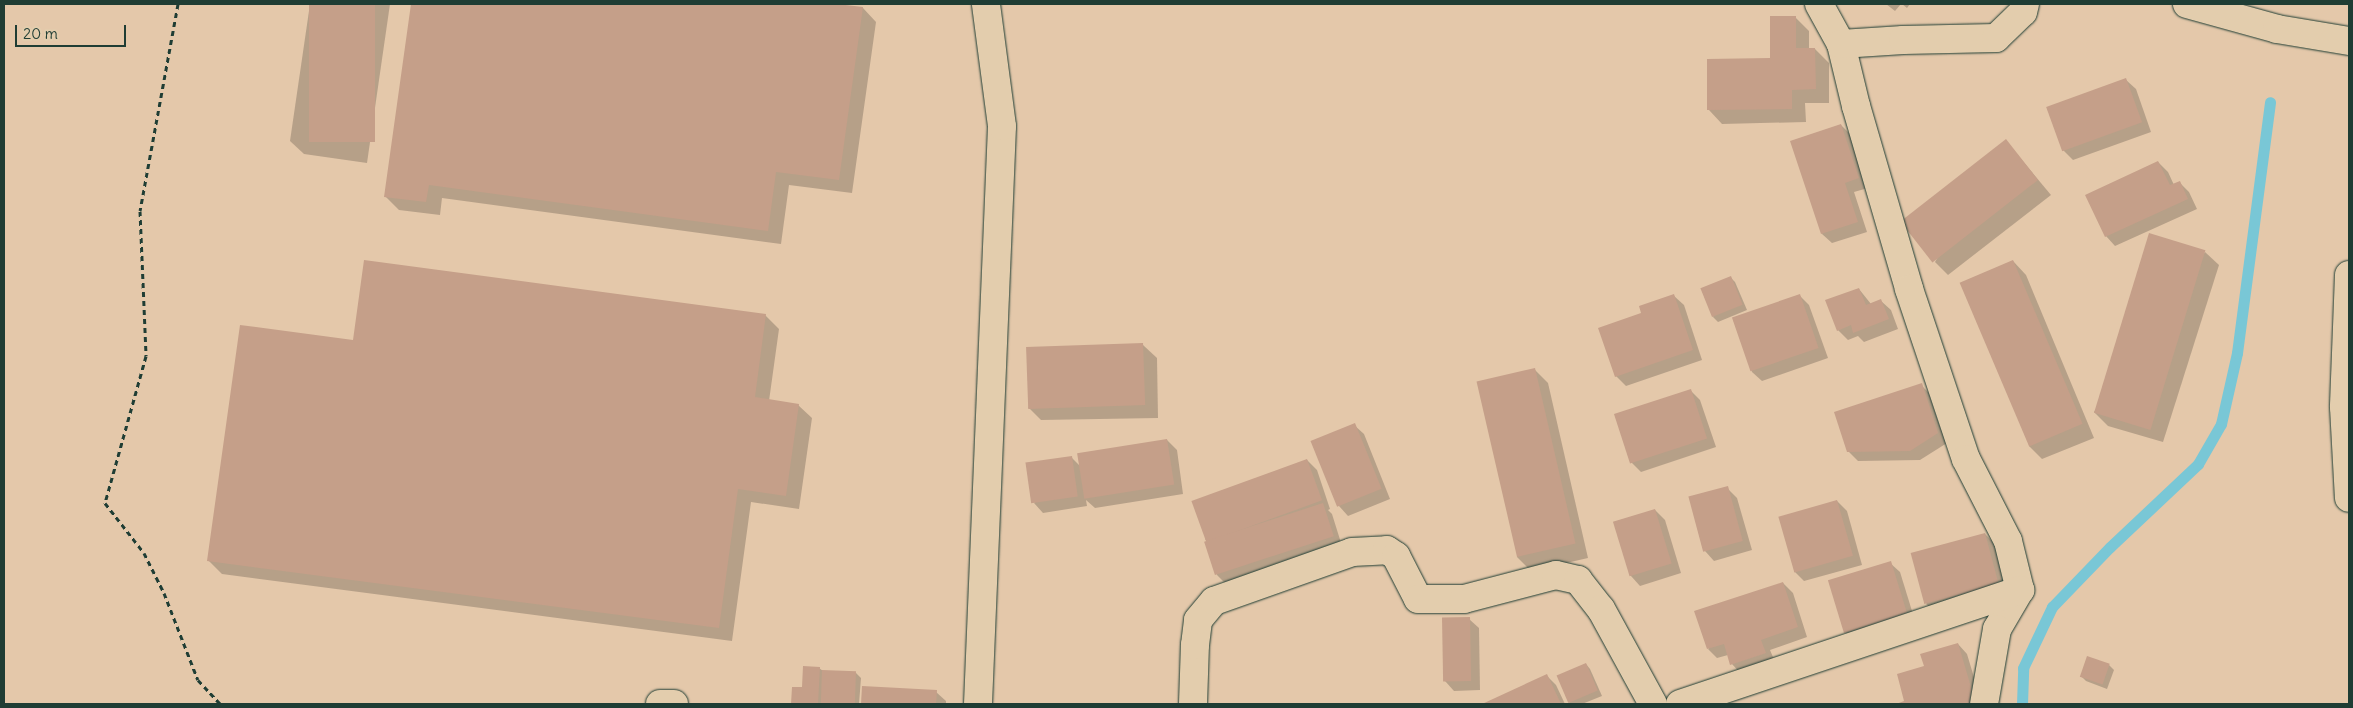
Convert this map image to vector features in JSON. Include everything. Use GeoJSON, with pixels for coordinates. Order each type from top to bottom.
{"type":"FeatureCollection","features":[{"type":"Feature","properties":{"kind":"main road"},"geometry":{"type":"LineString","coordinates":[[978,704],[1002,126],[986,4]]}},
{"type":"Feature","properties":{"kind":"main road"},"geometry":{"type":"LineString","coordinates":[[1819,4],[1841,44],[1856,106],[1909,290],[1966,459],[2008,541],[2020,590],[1997,629],[1984,704]]}},
{"type":"Feature","properties":{"kind":"main road"},"geometry":{"type":"LineString","coordinates":[[1841,44],[1903,40],[1996,38],[2023,12],[2026,4]]}},
{"type":"Feature","properties":{"kind":"main road"},"geometry":{"type":"LineString","coordinates":[[2187,4],[2277,29],[2349,42]]}},
{"type":"Feature","properties":{"kind":"main road"},"geometry":{"type":"LineString","coordinates":[[2349,275],[2344,407],[2349,498]]}},
{"type":"Feature","properties":{"kind":"main road"},"geometry":{"type":"LineString","coordinates":[[1193,704],[1195,645],[1198,620],[1214,600],[1352,552],[1386,550],[1396,556],[1418,599],[1464,599],[1556,575],[1578,580],[1601,609],[1653,704]]}},
{"type":"Feature","properties":{"kind":"main road"},"geometry":{"type":"LineString","coordinates":[[1680,704],[2020,590]]}},
{"type":"Feature","properties":{"kind":"main road"},"geometry":{"type":"LineString","coordinates":[[660,704],[674,704]]}},
{"type":"Feature","properties":{"kind":"path"},"geometry":{"type":"LineString","coordinates":[[178,4],[140,211],[146,356],[105,504],[144,553],[164,593],[198,680],[220,704]]}},
{"type":"Feature","properties":{"kind":"building"},"geometry":{"type":"Polygon","coordinates":[[[309,4],[375,4],[375,142],[309,142],[309,4]]]}},
{"type":"Feature","properties":{"kind":"building"},"geometry":{"type":"Polygon","coordinates":[[[411,4],[837,4],[863,7],[839,180],[776,172],[768,231],[429,185],[426,202],[384,197],[411,4]]]}},
{"type":"Feature","properties":{"kind":"building"},"geometry":{"type":"Polygon","coordinates":[[[1770,16],[1796,16],[1796,48],[1815,48],[1816,89],[1792,90],[1792,109],[1707,110],[1707,59],[1770,58],[1770,16]]]}},
{"type":"Feature","properties":{"kind":"building"},"geometry":{"type":"Polygon","coordinates":[[[2126,78],[2142,122],[2062,151],[2046,107],[2126,78]]]}},
{"type":"Feature","properties":{"kind":"building"},"geometry":{"type":"Polygon","coordinates":[[[1841,124],[1859,178],[1845,183],[1858,222],[1821,234],[1790,141],[1841,124]]]}},
{"type":"Feature","properties":{"kind":"building"},"geometry":{"type":"Polygon","coordinates":[[[2006,139],[2038,180],[1932,262],[1900,221],[2006,139]]]}},
{"type":"Feature","properties":{"kind":"building"},"geometry":{"type":"Polygon","coordinates":[[[2158,161],[2170,185],[2180,181],[2188,199],[2105,237],[2085,195],[2158,161]]]}},
{"type":"Feature","properties":{"kind":"building"},"geometry":{"type":"Polygon","coordinates":[[[2149,233],[2205,250],[2150,430],[2094,413],[2149,233]]]}},
{"type":"Feature","properties":{"kind":"building"},"geometry":{"type":"Polygon","coordinates":[[[364,260],[766,314],[755,397],[799,404],[786,496],[738,489],[719,628],[207,561],[240,325],[353,340],[364,260]]]}},
{"type":"Feature","properties":{"kind":"building"},"geometry":{"type":"Polygon","coordinates":[[[2013,260],[2083,424],[2029,447],[1960,283],[2013,260]]]}},
{"type":"Feature","properties":{"kind":"building"},"geometry":{"type":"Polygon","coordinates":[[[1731,276],[1743,305],[1712,317],[1700,288],[1731,276]]]}},
{"type":"Feature","properties":{"kind":"building"},"geometry":{"type":"Polygon","coordinates":[[[1859,288],[1866,305],[1881,299],[1889,319],[1853,333],[1851,325],[1837,331],[1825,300],[1859,288]]]}},
{"type":"Feature","properties":{"kind":"building"},"geometry":{"type":"Polygon","coordinates":[[[1674,294],[1693,350],[1615,377],[1598,328],[1641,313],[1639,306],[1674,294]]]}},
{"type":"Feature","properties":{"kind":"building"},"geometry":{"type":"Polygon","coordinates":[[[1800,294],[1819,348],[1750,371],[1732,317],[1800,294]]]}},
{"type":"Feature","properties":{"kind":"building"},"geometry":{"type":"Polygon","coordinates":[[[1143,343],[1145,405],[1028,409],[1026,347],[1143,343]]]}},
{"type":"Feature","properties":{"kind":"building"},"geometry":{"type":"Polygon","coordinates":[[[1535,368],[1575,543],[1517,557],[1477,381],[1535,368]]]}},
{"type":"Feature","properties":{"kind":"building"},"geometry":{"type":"Polygon","coordinates":[[[1922,383],[1938,433],[1910,451],[1847,452],[1834,412],[1922,383]]]}},
{"type":"Feature","properties":{"kind":"building"},"geometry":{"type":"Polygon","coordinates":[[[1691,389],[1707,438],[1630,463],[1614,414],[1691,389]]]}},
{"type":"Feature","properties":{"kind":"building"},"geometry":{"type":"Polygon","coordinates":[[[1355,423],[1382,489],[1337,507],[1310,441],[1355,423]]]}},
{"type":"Feature","properties":{"kind":"building"},"geometry":{"type":"Polygon","coordinates":[[[1167,439],[1174,484],[1084,499],[1077,453],[1167,439]]]}},
{"type":"Feature","properties":{"kind":"building"},"geometry":{"type":"Polygon","coordinates":[[[1072,456],[1078,497],[1031,503],[1025,463],[1072,456]]]}},
{"type":"Feature","properties":{"kind":"building"},"geometry":{"type":"Polygon","coordinates":[[[1307,459],[1322,500],[1206,542],[1191,501],[1307,459]]]}},
{"type":"Feature","properties":{"kind":"building"},"geometry":{"type":"Polygon","coordinates":[[[1728,486],[1743,541],[1703,552],[1688,497],[1728,486]]]}},
{"type":"Feature","properties":{"kind":"building"},"geometry":{"type":"Polygon","coordinates":[[[1837,500],[1853,556],[1794,573],[1778,517],[1837,500]]]}},
{"type":"Feature","properties":{"kind":"building"},"geometry":{"type":"Polygon","coordinates":[[[1323,503],[1334,536],[1215,575],[1204,542],[1323,503]]]}},
{"type":"Feature","properties":{"kind":"building"},"geometry":{"type":"Polygon","coordinates":[[[1655,509],[1672,564],[1630,576],[1613,522],[1655,509]]]}},
{"type":"Feature","properties":{"kind":"building"},"geometry":{"type":"Polygon","coordinates":[[[1985,533],[1999,584],[1924,604],[1911,553],[1985,533]]]}},
{"type":"Feature","properties":{"kind":"building"},"geometry":{"type":"Polygon","coordinates":[[[1891,561],[1907,614],[1844,633],[1828,580],[1891,561]]]}},
{"type":"Feature","properties":{"kind":"building"},"geometry":{"type":"Polygon","coordinates":[[[1783,582],[1798,627],[1761,640],[1766,653],[1730,665],[1724,644],[1707,649],[1694,611],[1783,582]]]}},
{"type":"Feature","properties":{"kind":"building"},"geometry":{"type":"Polygon","coordinates":[[[1442,617],[1470,617],[1471,681],[1443,681],[1442,617]]]}},
{"type":"Feature","properties":{"kind":"building"},"geometry":{"type":"Polygon","coordinates":[[[1958,643],[1976,704],[1896,704],[1904,701],[1897,674],[1924,666],[1920,654],[1958,643]]]}},
{"type":"Feature","properties":{"kind":"building"},"geometry":{"type":"Polygon","coordinates":[[[2087,656],[2110,664],[2103,685],[2080,677],[2087,656]]]}},
{"type":"Feature","properties":{"kind":"building"},"geometry":{"type":"Polygon","coordinates":[[[1586,663],[1598,691],[1568,703],[1557,676],[1586,663]]]}},
{"type":"Feature","properties":{"kind":"building"},"geometry":{"type":"Polygon","coordinates":[[[803,666],[820,667],[818,704],[791,704],[792,687],[802,687],[803,666]]]}},
{"type":"Feature","properties":{"kind":"building"},"geometry":{"type":"Polygon","coordinates":[[[822,670],[856,671],[855,704],[821,703],[822,670]]]}},
{"type":"Feature","properties":{"kind":"building"},"geometry":{"type":"Polygon","coordinates":[[[1547,674],[1561,704],[1482,704],[1547,674]]]}},
{"type":"Feature","properties":{"kind":"building"},"geometry":{"type":"Polygon","coordinates":[[[862,686],[937,690],[936,704],[861,704],[862,686]]]}},
{"type":"Feature","properties":{"kind":"waterway"},"geometry":{"type":"LineString","coordinates":[[2022,704],[2023,668],[2052,607],[2110,547],[2198,464],[2221,424],[2237,353],[2270,102]]}}]}
